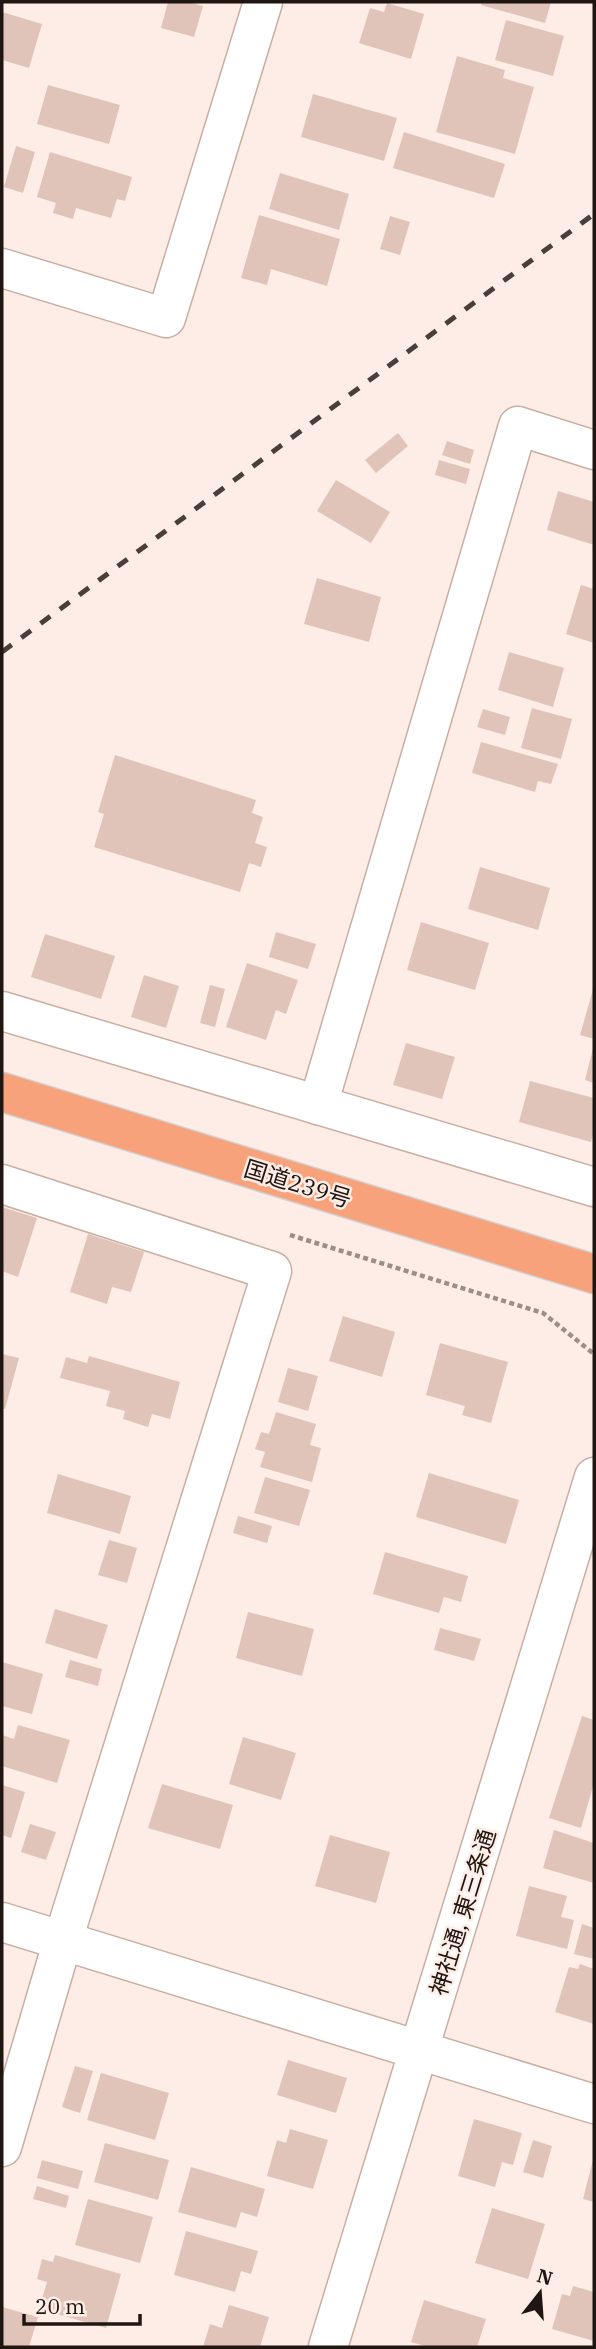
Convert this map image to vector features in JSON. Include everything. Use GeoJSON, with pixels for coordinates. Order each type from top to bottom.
{"type":"FeatureCollection","features":[{"type":"Feature","properties":{"kind":"highway","name":"国道239号"},"geometry":{"type":"LineString","coordinates":[[2,1092],[594,1274]]}},
{"type":"Feature","properties":{"kind":"street"},"geometry":{"type":"LineString","coordinates":[[2,268],[166,318],[263,2]]}},
{"type":"Feature","properties":{"kind":"street"},"geometry":{"type":"LineString","coordinates":[[318,1105],[518,426],[594,450]]}},
{"type":"Feature","properties":{"kind":"street"},"geometry":{"type":"LineString","coordinates":[[2,1010],[594,1187]]}},
{"type":"Feature","properties":{"kind":"street"},"geometry":{"type":"LineString","coordinates":[[2,1184],[272,1271],[63,1940],[2,2147]]}},
{"type":"Feature","properties":{"kind":"street","name":"神社通, 東三条通"},"geometry":{"type":"LineString","coordinates":[[328,2347],[594,1477]]}},
{"type":"Feature","properties":{"kind":"street"},"geometry":{"type":"LineString","coordinates":[[2,1922],[594,2104]]}},
{"type":"Feature","properties":{"kind":"path"},"geometry":{"type":"LineString","coordinates":[[279,1232],[543,1313],[594,1354]]}},
{"type":"Feature","properties":{"kind":"building"},"geometry":{"type":"Polygon","coordinates":[[[168,2],[189,2],[203,6],[194,37],[161,28],[168,2]]]}},
{"type":"Feature","properties":{"kind":"building"},"geometry":{"type":"Polygon","coordinates":[[[482,2],[551,2],[545,23],[481,5],[482,2]]]}},
{"type":"Feature","properties":{"kind":"building"},"geometry":{"type":"Polygon","coordinates":[[[387,3],[424,14],[411,59],[359,43],[370,8],[384,12],[387,3]]]}},
{"type":"Feature","properties":{"kind":"building"},"geometry":{"type":"Polygon","coordinates":[[[2,12],[42,24],[29,68],[2,60],[2,12]]]}},
{"type":"Feature","properties":{"kind":"building"},"geometry":{"type":"Polygon","coordinates":[[[506,20],[564,36],[553,76],[495,60],[506,20]]]}},
{"type":"Feature","properties":{"kind":"building"},"geometry":{"type":"Polygon","coordinates":[[[457,56],[505,70],[503,78],[534,87],[515,154],[436,132],[457,56]]]}},
{"type":"Feature","properties":{"kind":"building"},"geometry":{"type":"Polygon","coordinates":[[[48,85],[120,105],[109,144],[37,124],[48,85]]]}},
{"type":"Feature","properties":{"kind":"building"},"geometry":{"type":"Polygon","coordinates":[[[313,94],[397,118],[384,161],[301,137],[313,94]]]}},
{"type":"Feature","properties":{"kind":"building"},"geometry":{"type":"Polygon","coordinates":[[[404,132],[505,164],[494,198],[393,168],[404,132]]]}},
{"type":"Feature","properties":{"kind":"building"},"geometry":{"type":"Polygon","coordinates":[[[16,146],[35,152],[23,193],[4,187],[16,146]]]}},
{"type":"Feature","properties":{"kind":"building"},"geometry":{"type":"Polygon","coordinates":[[[50,152],[132,177],[125,201],[117,199],[111,218],[76,208],[73,219],[53,213],[56,203],[37,197],[50,152]]]}},
{"type":"Feature","properties":{"kind":"building"},"geometry":{"type":"Polygon","coordinates":[[[280,173],[349,194],[339,230],[269,209],[280,173]]]}},
{"type":"Feature","properties":{"kind":"building"},"geometry":{"type":"Polygon","coordinates":[[[259,215],[340,239],[327,286],[271,269],[267,285],[241,278],[259,215]]]}},
{"type":"Feature","properties":{"kind":"building"},"geometry":{"type":"Polygon","coordinates":[[[390,216],[410,222],[400,255],[380,249],[390,216]]]}},
{"type":"Feature","properties":{"kind":"building"},"geometry":{"type":"Polygon","coordinates":[[[398,433],[408,446],[376,473],[365,460],[398,433]]]}},
{"type":"Feature","properties":{"kind":"building"},"geometry":{"type":"Polygon","coordinates":[[[447,441],[474,450],[470,464],[442,455],[447,441]]]}},
{"type":"Feature","properties":{"kind":"building"},"geometry":{"type":"Polygon","coordinates":[[[439,460],[470,469],[466,484],[435,475],[439,460]]]}},
{"type":"Feature","properties":{"kind":"building"},"geometry":{"type":"Polygon","coordinates":[[[336,480],[390,512],[371,543],[317,511],[336,480]]]}},
{"type":"Feature","properties":{"kind":"building"},"geometry":{"type":"Polygon","coordinates":[[[558,491],[594,502],[594,545],[547,530],[558,491]]]}},
{"type":"Feature","properties":{"kind":"building"},"geometry":{"type":"Polygon","coordinates":[[[317,578],[381,597],[369,642],[304,624],[317,578]]]}},
{"type":"Feature","properties":{"kind":"building"},"geometry":{"type":"Polygon","coordinates":[[[581,585],[594,589],[594,643],[566,634],[581,585]]]}},
{"type":"Feature","properties":{"kind":"building"},"geometry":{"type":"Polygon","coordinates":[[[509,652],[564,668],[553,707],[498,690],[509,652]]]}},
{"type":"Feature","properties":{"kind":"building"},"geometry":{"type":"Polygon","coordinates":[[[532,708],[572,719],[561,759],[521,748],[532,708]]]}},
{"type":"Feature","properties":{"kind":"building"},"geometry":{"type":"Polygon","coordinates":[[[483,709],[510,717],[505,735],[477,727],[483,709]]]}},
{"type":"Feature","properties":{"kind":"building"},"geometry":{"type":"Polygon","coordinates":[[[481,742],[558,764],[551,784],[538,781],[535,792],[472,773],[481,742]]]}},
{"type":"Feature","properties":{"kind":"building"},"geometry":{"type":"Polygon","coordinates":[[[115,755],[256,800],[252,813],[263,817],[255,843],[267,847],[261,867],[249,863],[240,892],[94,847],[104,814],[98,812],[115,755]]]}},
{"type":"Feature","properties":{"kind":"building"},"geometry":{"type":"Polygon","coordinates":[[[480,867],[550,888],[538,930],[468,909],[480,867]]]}},
{"type":"Feature","properties":{"kind":"building"},"geometry":{"type":"Polygon","coordinates":[[[421,922],[489,943],[475,990],[407,970],[421,922]]]}},
{"type":"Feature","properties":{"kind":"building"},"geometry":{"type":"Polygon","coordinates":[[[276,932],[316,944],[308,969],[269,957],[276,932]]]}},
{"type":"Feature","properties":{"kind":"building"},"geometry":{"type":"Polygon","coordinates":[[[45,934],[115,956],[101,999],[31,977],[45,934]]]}},
{"type":"Feature","properties":{"kind":"building"},"geometry":{"type":"Polygon","coordinates":[[[247,963],[298,980],[286,1014],[276,1010],[266,1040],[226,1027],[247,963]]]}},
{"type":"Feature","properties":{"kind":"building"},"geometry":{"type":"Polygon","coordinates":[[[144,975],[179,986],[166,1028],[131,1017],[144,975]]]}},
{"type":"Feature","properties":{"kind":"building"},"geometry":{"type":"Polygon","coordinates":[[[210,985],[225,989],[215,1027],[200,1023],[210,985]]]}},
{"type":"Feature","properties":{"kind":"building"},"geometry":{"type":"Polygon","coordinates":[[[594,986],[594,1039],[580,1035],[594,986]]]}},
{"type":"Feature","properties":{"kind":"building"},"geometry":{"type":"Polygon","coordinates":[[[406,1043],[455,1057],[442,1099],[393,1085],[406,1043]]]}},
{"type":"Feature","properties":{"kind":"building"},"geometry":{"type":"Polygon","coordinates":[[[594,1048],[594,1083],[585,1080],[594,1048]]]}},
{"type":"Feature","properties":{"kind":"building"},"geometry":{"type":"Polygon","coordinates":[[[530,1081],[594,1098],[594,1131],[591,1142],[519,1122],[530,1081]]]}},
{"type":"Feature","properties":{"kind":"building"},"geometry":{"type":"Polygon","coordinates":[[[2,1207],[37,1218],[18,1277],[2,1271],[2,1207]]]}},
{"type":"Feature","properties":{"kind":"building"},"geometry":{"type":"Polygon","coordinates":[[[88,1234],[144,1252],[131,1292],[112,1287],[107,1304],[70,1292],[88,1234]]]}},
{"type":"Feature","properties":{"kind":"building"},"geometry":{"type":"Polygon","coordinates":[[[343,1316],[395,1332],[382,1377],[329,1361],[343,1316]]]}},
{"type":"Feature","properties":{"kind":"building"},"geometry":{"type":"Polygon","coordinates":[[[440,1343],[508,1362],[491,1423],[462,1415],[465,1406],[426,1395],[440,1343]]]}},
{"type":"Feature","properties":{"kind":"building"},"geometry":{"type":"Polygon","coordinates":[[[2,1354],[19,1358],[5,1409],[2,1408],[2,1354]]]}},
{"type":"Feature","properties":{"kind":"building"},"geometry":{"type":"Polygon","coordinates":[[[89,1356],[180,1382],[170,1419],[152,1414],[148,1427],[123,1419],[125,1411],[106,1406],[110,1391],[60,1378],[66,1357],[87,1363],[89,1356]]]}},
{"type":"Feature","properties":{"kind":"building"},"geometry":{"type":"Polygon","coordinates":[[[288,1368],[318,1376],[308,1411],[278,1402],[288,1368]]]}},
{"type":"Feature","properties":{"kind":"building"},"geometry":{"type":"Polygon","coordinates":[[[276,1412],[316,1424],[310,1445],[321,1448],[312,1482],[260,1467],[265,1452],[255,1449],[261,1432],[269,1434],[276,1412]]]}},
{"type":"Feature","properties":{"kind":"building"},"geometry":{"type":"Polygon","coordinates":[[[429,1473],[519,1500],[506,1544],[416,1517],[429,1473]]]}},
{"type":"Feature","properties":{"kind":"building"},"geometry":{"type":"Polygon","coordinates":[[[58,1474],[131,1496],[120,1534],[47,1513],[58,1474]]]}},
{"type":"Feature","properties":{"kind":"building"},"geometry":{"type":"Polygon","coordinates":[[[265,1477],[310,1490],[299,1526],[254,1513],[265,1477]]]}},
{"type":"Feature","properties":{"kind":"building"},"geometry":{"type":"Polygon","coordinates":[[[238,1516],[272,1526],[267,1543],[233,1533],[238,1516]]]}},
{"type":"Feature","properties":{"kind":"building"},"geometry":{"type":"Polygon","coordinates":[[[109,1540],[137,1548],[127,1583],[98,1575],[109,1540]]]}},
{"type":"Feature","properties":{"kind":"building"},"geometry":{"type":"Polygon","coordinates":[[[385,1552],[468,1576],[461,1602],[444,1597],[439,1613],[373,1594],[385,1552]]]}},
{"type":"Feature","properties":{"kind":"building"},"geometry":{"type":"Polygon","coordinates":[[[55,1609],[108,1625],[97,1659],[45,1643],[55,1609]]]}},
{"type":"Feature","properties":{"kind":"building"},"geometry":{"type":"Polygon","coordinates":[[[248,1612],[314,1629],[302,1676],[236,1658],[248,1612]]]}},
{"type":"Feature","properties":{"kind":"building"},"geometry":{"type":"Polygon","coordinates":[[[440,1628],[481,1639],[474,1661],[434,1650],[440,1628]]]}},
{"type":"Feature","properties":{"kind":"building"},"geometry":{"type":"Polygon","coordinates":[[[70,1660],[102,1669],[98,1686],[65,1677],[70,1660]]]}},
{"type":"Feature","properties":{"kind":"building"},"geometry":{"type":"Polygon","coordinates":[[[2,1662],[43,1674],[32,1714],[2,1706],[2,1662]]]}},
{"type":"Feature","properties":{"kind":"building"},"geometry":{"type":"Polygon","coordinates":[[[582,1716],[594,1720],[594,1783],[581,1828],[549,1818],[582,1716]]]}},
{"type":"Feature","properties":{"kind":"building"},"geometry":{"type":"Polygon","coordinates":[[[18,1725],[70,1740],[57,1783],[2,1766],[2,1735],[14,1739],[18,1725]]]}},
{"type":"Feature","properties":{"kind":"building"},"geometry":{"type":"Polygon","coordinates":[[[243,1737],[296,1753],[281,1800],[229,1784],[243,1737]]]}},
{"type":"Feature","properties":{"kind":"building"},"geometry":{"type":"Polygon","coordinates":[[[162,1784],[233,1805],[220,1849],[148,1828],[162,1784]]]}},
{"type":"Feature","properties":{"kind":"building"},"geometry":{"type":"Polygon","coordinates":[[[2,1785],[25,1792],[11,1838],[2,1835],[2,1785]]]}},
{"type":"Feature","properties":{"kind":"building"},"geometry":{"type":"Polygon","coordinates":[[[30,1824],[56,1832],[46,1860],[21,1852],[30,1824]]]}},
{"type":"Feature","properties":{"kind":"building"},"geometry":{"type":"Polygon","coordinates":[[[554,1830],[594,1843],[594,1883],[543,1868],[554,1830]]]}},
{"type":"Feature","properties":{"kind":"building"},"geometry":{"type":"Polygon","coordinates":[[[330,1835],[390,1852],[376,1903],[315,1886],[330,1835]]]}},
{"type":"Feature","properties":{"kind":"building"},"geometry":{"type":"Polygon","coordinates":[[[529,1886],[567,1896],[561,1917],[574,1920],[567,1949],[516,1936],[529,1886]]]}},
{"type":"Feature","properties":{"kind":"building"},"geometry":{"type":"Polygon","coordinates":[[[582,1924],[594,1928],[594,1959],[574,1954],[582,1924]]]}},
{"type":"Feature","properties":{"kind":"building"},"geometry":{"type":"Polygon","coordinates":[[[580,1964],[594,1969],[594,2024],[555,2012],[569,1967],[578,1969],[580,1964]]]}},
{"type":"Feature","properties":{"kind":"building"},"geometry":{"type":"Polygon","coordinates":[[[288,2060],[347,2078],[336,2113],[277,2095],[288,2060]]]}},
{"type":"Feature","properties":{"kind":"building"},"geometry":{"type":"Polygon","coordinates":[[[75,2066],[93,2071],[80,2113],[62,2107],[75,2066]]]}},
{"type":"Feature","properties":{"kind":"building"},"geometry":{"type":"Polygon","coordinates":[[[101,2073],[169,2093],[155,2140],[87,2120],[101,2073]]]}},
{"type":"Feature","properties":{"kind":"building"},"geometry":{"type":"Polygon","coordinates":[[[474,2119],[522,2133],[513,2165],[502,2162],[495,2187],[458,2176],[474,2119]]]}},
{"type":"Feature","properties":{"kind":"building"},"geometry":{"type":"Polygon","coordinates":[[[290,2129],[328,2140],[313,2189],[267,2176],[277,2140],[286,2143],[290,2129]]]}},
{"type":"Feature","properties":{"kind":"building"},"geometry":{"type":"Polygon","coordinates":[[[533,2140],[552,2146],[543,2178],[523,2172],[533,2140]]]}},
{"type":"Feature","properties":{"kind":"building"},"geometry":{"type":"Polygon","coordinates":[[[105,2143],[169,2160],[158,2200],[94,2182],[105,2143]]]}},
{"type":"Feature","properties":{"kind":"building"},"geometry":{"type":"Polygon","coordinates":[[[42,2160],[83,2171],[78,2189],[37,2178],[42,2160]]]}},
{"type":"Feature","properties":{"kind":"building"},"geometry":{"type":"Polygon","coordinates":[[[594,2161],[594,2202],[583,2199],[594,2161]]]}},
{"type":"Feature","properties":{"kind":"building"},"geometry":{"type":"Polygon","coordinates":[[[191,2167],[265,2189],[257,2217],[241,2212],[236,2228],[178,2212],[191,2167]]]}},
{"type":"Feature","properties":{"kind":"building"},"geometry":{"type":"Polygon","coordinates":[[[37,2186],[69,2196],[66,2208],[33,2199],[37,2186]]]}},
{"type":"Feature","properties":{"kind":"building"},"geometry":{"type":"Polygon","coordinates":[[[88,2199],[153,2217],[140,2263],[75,2245],[88,2199]]]}},
{"type":"Feature","properties":{"kind":"building"},"geometry":{"type":"Polygon","coordinates":[[[492,2208],[545,2224],[528,2279],[475,2263],[492,2208]]]}},
{"type":"Feature","properties":{"kind":"building"},"geometry":{"type":"Polygon","coordinates":[[[186,2231],[258,2251],[251,2274],[241,2271],[235,2292],[174,2275],[186,2231]]]}},
{"type":"Feature","properties":{"kind":"building"},"geometry":{"type":"Polygon","coordinates":[[[55,2255],[121,2274],[106,2328],[39,2309],[47,2282],[37,2279],[42,2259],[53,2262],[55,2255]]]}},
{"type":"Feature","properties":{"kind":"building"},"geometry":{"type":"Polygon","coordinates":[[[573,2286],[594,2292],[594,2341],[552,2329],[562,2294],[570,2296],[573,2286]]]}},
{"type":"Feature","properties":{"kind":"building"},"geometry":{"type":"Polygon","coordinates":[[[424,2300],[486,2319],[477,2347],[428,2347],[411,2342],[424,2300]]]}},
{"type":"Feature","properties":{"kind":"building"},"geometry":{"type":"Polygon","coordinates":[[[229,2305],[269,2317],[260,2347],[203,2347],[210,2324],[222,2328],[229,2305]]]}},
{"type":"Feature","properties":{"kind":"building"},"geometry":{"type":"Polygon","coordinates":[[[2,2307],[38,2317],[29,2347],[2,2347],[2,2307]]]}},
{"type":"Feature","properties":{"kind":"railway"},"geometry":{"type":"LineString","coordinates":[[2,652],[594,214]]}}]}
